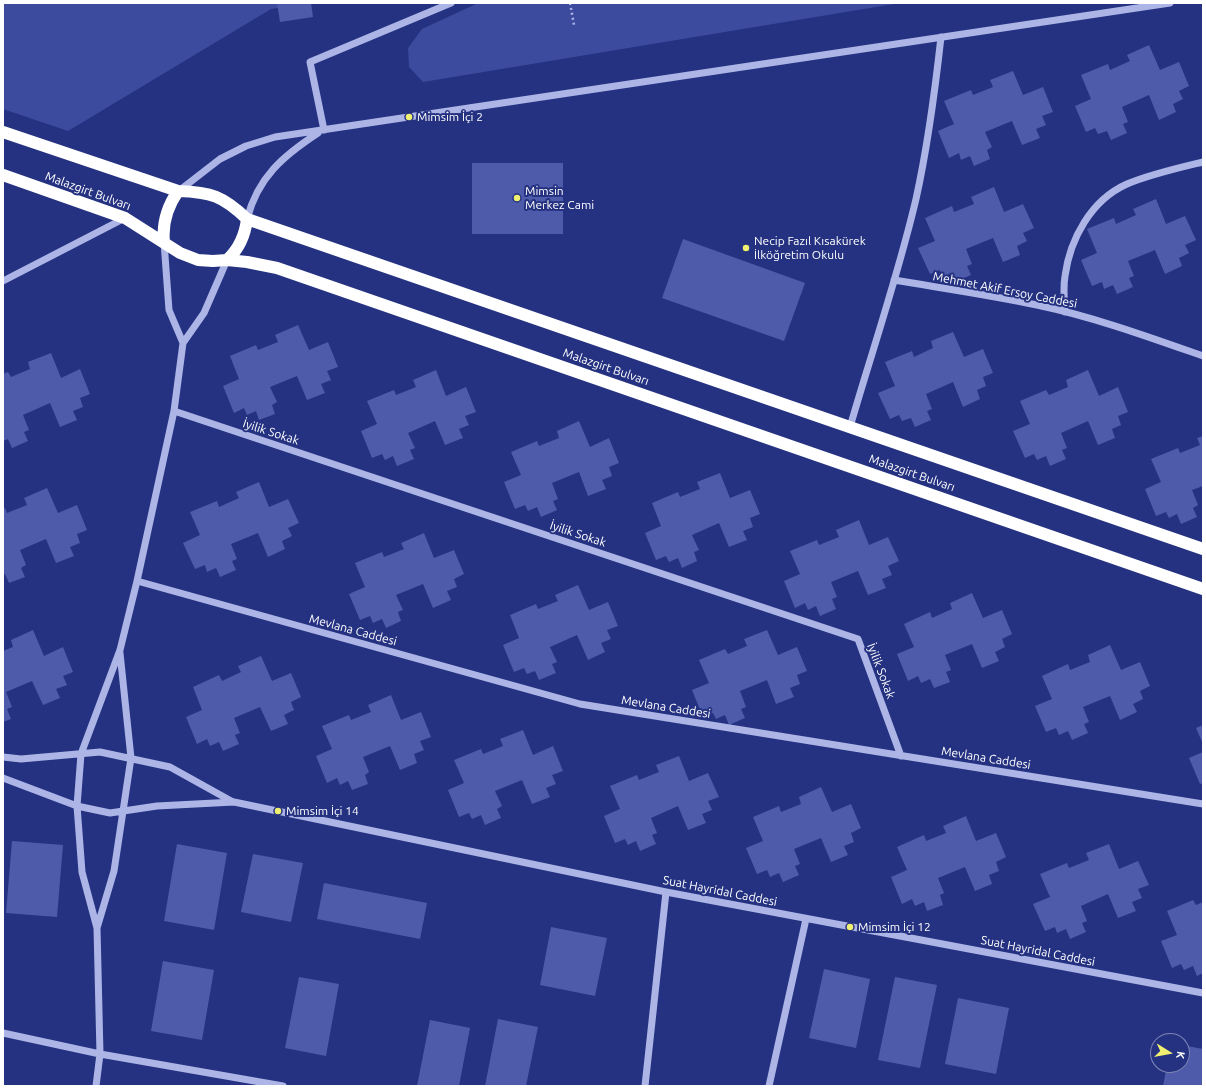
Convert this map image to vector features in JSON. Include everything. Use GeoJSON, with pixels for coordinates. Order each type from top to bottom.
{"type":"FeatureCollection","features":[{"type":"Feature","properties":{"kind":"highway","name":"Malazgirt Bulvarı"},"geometry":{"type":"LineString","coordinates":[[3,132],[178,191],[205,193],[220,198],[236,208],[247,219],[1203,549]]}},
{"type":"Feature","properties":{"kind":"highway","name":"Malazgirt Bulvarı"},"geometry":{"type":"LineString","coordinates":[[3,175],[125,218],[164,242],[180,254],[198,260],[248,262],[277,268],[1203,589]]}},
{"type":"Feature","properties":{"kind":"highway"},"geometry":{"type":"LineString","coordinates":[[164,242],[163,233],[165,215],[178,191]]}},
{"type":"Feature","properties":{"kind":"highway"},"geometry":{"type":"LineString","coordinates":[[228,260],[241,242],[247,219]]}},
{"type":"Feature","properties":{"kind":"street"},"geometry":{"type":"LineString","coordinates":[[323,130],[310,62],[451,3]]}},
{"type":"Feature","properties":{"kind":"street"},"geometry":{"type":"LineString","coordinates":[[178,191],[220,159],[246,146],[275,138],[1170,3]]}},
{"type":"Feature","properties":{"kind":"street"},"geometry":{"type":"LineString","coordinates":[[850,427],[894,280],[916,199],[935,92],[941,37]]}},
{"type":"Feature","properties":{"kind":"street"},"geometry":{"type":"LineString","coordinates":[[247,219],[256,193],[273,168],[303,142],[323,130]]}},
{"type":"Feature","properties":{"kind":"street"},"geometry":{"type":"LineString","coordinates":[[1065,312],[1064,276],[1068,259],[1082,226],[1098,205],[1115,191],[1127,184],[1180,167],[1203,162]]}},
{"type":"Feature","properties":{"kind":"street"},"geometry":{"type":"LineString","coordinates":[[3,280],[125,218]]}},
{"type":"Feature","properties":{"kind":"street"},"geometry":{"type":"LineString","coordinates":[[164,242],[169,310],[183,343]]}},
{"type":"Feature","properties":{"kind":"street"},"geometry":{"type":"LineString","coordinates":[[96,1086],[100,1054],[97,928],[82,872],[77,806],[81,754],[120,650],[137,581],[174,411],[183,343],[204,313],[228,260]]}},
{"type":"Feature","properties":{"kind":"street","name":"Mehmet Akif Ersoy Caddesi"},"geometry":{"type":"LineString","coordinates":[[894,280],[1038,305],[1148,336],[1203,356]]}},
{"type":"Feature","properties":{"kind":"street","name":"İyilik Sokak"},"geometry":{"type":"LineString","coordinates":[[174,411],[858,639],[902,756]]}},
{"type":"Feature","properties":{"kind":"street","name":"Mevlana Caddesi"},"geometry":{"type":"LineString","coordinates":[[137,581],[580,704],[1203,804]]}},
{"type":"Feature","properties":{"kind":"street"},"geometry":{"type":"LineString","coordinates":[[97,928],[114,872],[131,758],[120,650]]}},
{"type":"Feature","properties":{"kind":"street","name":"Suat Hayridal Caddesi"},"geometry":{"type":"LineString","coordinates":[[3,757],[21,759],[100,752],[131,758],[170,767],[234,802]]}},
{"type":"Feature","properties":{"kind":"street","name":"Suat Hayridal Caddesi"},"geometry":{"type":"LineString","coordinates":[[3,778],[77,806],[110,813],[157,806],[234,802],[666,892],[1203,993]]}},
{"type":"Feature","properties":{"kind":"street"},"geometry":{"type":"LineString","coordinates":[[645,1086],[666,892]]}},
{"type":"Feature","properties":{"kind":"street"},"geometry":{"type":"LineString","coordinates":[[769,1086],[806,919]]}},
{"type":"Feature","properties":{"kind":"street"},"geometry":{"type":"LineString","coordinates":[[3,1033],[100,1054],[283,1086]]}},
{"type":"Feature","properties":{"kind":"path"},"geometry":{"type":"LineString","coordinates":[[570,3],[574,25]]}},
{"type":"Feature","properties":{"kind":"shaded area"},"geometry":{"type":"Polygon","coordinates":[[[3,3],[308,3],[271,9],[68,131],[3,109],[3,3]]]}},
{"type":"Feature","properties":{"kind":"shaded area"},"geometry":{"type":"Polygon","coordinates":[[[478,3],[900,3],[423,82],[409,67],[408,48],[422,29],[478,3]]]}},
{"type":"Feature","properties":{"kind":"building"},"geometry":{"type":"Polygon","coordinates":[[[277,3],[311,3],[313,17],[280,22],[277,3]]]}},
{"type":"Feature","properties":{"kind":"building"},"geometry":{"type":"Polygon","coordinates":[[[1149,45],[1160,70],[1179,62],[1189,86],[1179,91],[1183,99],[1173,104],[1176,112],[1159,120],[1149,95],[1122,107],[1128,122],[1123,124],[1127,133],[1111,140],[1107,131],[1098,134],[1095,128],[1086,132],[1075,106],[1091,99],[1081,75],[1108,64],[1110,70],[1130,61],[1127,55],[1149,45]]]}},
{"type":"Feature","properties":{"kind":"building"},"geometry":{"type":"Polygon","coordinates":[[[1013,71],[1023,95],[1043,87],[1053,112],[1042,116],[1046,125],[1036,129],[1040,138],[1022,145],[1012,121],[985,132],[992,147],[987,150],[990,159],[974,166],[970,156],[961,160],[959,153],[949,158],[938,131],[954,124],[944,101],[971,90],[973,95],[993,87],[990,80],[1013,71]]]}},
{"type":"Feature","properties":{"kind":"building","name":"Mimsin Merkez Cami"},"geometry":{"type":"Polygon","coordinates":[[[472,163],[563,163],[563,234],[472,234],[472,163]]]}},
{"type":"Feature","properties":{"kind":"building"},"geometry":{"type":"Polygon","coordinates":[[[994,187],[1004,212],[1023,204],[1034,228],[1023,233],[1027,241],[1017,246],[1020,255],[1003,262],[993,238],[966,249],[972,264],[967,266],[971,275],[955,282],[951,273],[942,277],[940,270],[930,274],[918,248],[935,241],[925,218],[952,206],[954,212],[974,204],[971,197],[994,187]]]}},
{"type":"Feature","properties":{"kind":"building"},"geometry":{"type":"Polygon","coordinates":[[[1156,199],[1166,224],[1185,216],[1196,240],[1185,245],[1189,253],[1179,258],[1182,266],[1165,274],[1155,250],[1128,261],[1134,276],[1129,278],[1133,287],[1117,294],[1113,285],[1104,289],[1102,282],[1092,286],[1081,260],[1097,253],[1087,229],[1114,218],[1116,224],[1136,215],[1133,209],[1156,199]]]}},
{"type":"Feature","properties":{"kind":"building"},"geometry":{"type":"Polygon","coordinates":[[[683,239],[805,283],[784,341],[662,298],[683,239]]]}},
{"type":"Feature","properties":{"kind":"building"},"geometry":{"type":"Polygon","coordinates":[[[298,325],[309,350],[328,342],[338,367],[327,371],[331,380],[321,384],[325,393],[307,400],[297,376],[270,387],[277,402],[272,405],[275,414],[259,420],[256,411],[247,415],[244,408],[234,413],[223,386],[239,379],[230,356],[256,345],[258,350],[278,342],[275,335],[298,325]]]}},
{"type":"Feature","properties":{"kind":"building"},"geometry":{"type":"Polygon","coordinates":[[[953,332],[964,357],[983,349],[993,373],[983,377],[986,386],[977,390],[980,399],[963,407],[953,382],[926,394],[932,409],[927,411],[931,420],[915,427],[911,418],[902,421],[899,415],[890,419],[878,393],[895,386],[885,362],[912,351],[914,357],[933,348],[931,341],[953,332]]]}},
{"type":"Feature","properties":{"kind":"building"},"geometry":{"type":"Polygon","coordinates":[[[51,353],[61,378],[80,369],[90,394],[80,398],[83,407],[73,411],[77,420],[60,427],[50,403],[23,415],[29,430],[24,432],[28,441],[12,448],[8,439],[3,441],[3,374],[8,372],[11,377],[30,369],[28,362],[51,353]]]}},
{"type":"Feature","properties":{"kind":"building"},"geometry":{"type":"Polygon","coordinates":[[[436,370],[446,396],[466,387],[476,412],[465,416],[469,425],[459,429],[463,438],[445,445],[435,421],[408,433],[415,448],[410,450],[414,459],[397,466],[393,456],[385,460],[382,454],[372,458],[361,431],[377,424],[367,401],[394,390],[396,395],[416,387],[413,380],[436,370]]]}},
{"type":"Feature","properties":{"kind":"building"},"geometry":{"type":"Polygon","coordinates":[[[1088,370],[1099,396],[1118,387],[1128,412],[1118,416],[1121,425],[1112,429],[1115,438],[1098,445],[1088,421],[1061,433],[1067,448],[1062,450],[1066,459],[1050,466],[1046,456],[1037,460],[1034,454],[1025,458],[1013,431],[1030,424],[1020,401],[1046,390],[1049,395],[1068,387],[1066,380],[1088,370]]]}},
{"type":"Feature","properties":{"kind":"building"},"geometry":{"type":"Polygon","coordinates":[[[579,421],[590,447],[609,438],[619,463],[609,467],[612,476],[602,480],[606,489],[588,496],[579,472],[552,483],[558,499],[553,501],[557,510],[541,517],[537,507],[528,511],[525,505],[515,509],[504,482],[521,475],[511,452],[537,441],[539,446],[559,438],[557,431],[579,421]]]}},
{"type":"Feature","properties":{"kind":"building"},"geometry":{"type":"Polygon","coordinates":[[[1203,436],[1203,486],[1192,490],[1198,505],[1193,508],[1197,517],[1181,524],[1177,514],[1169,518],[1166,512],[1156,516],[1145,489],[1161,482],[1151,459],[1178,448],[1180,453],[1200,445],[1197,438],[1203,436]]]}},
{"type":"Feature","properties":{"kind":"building"},"geometry":{"type":"Polygon","coordinates":[[[720,473],[730,498],[750,490],[760,514],[750,518],[753,527],[743,531],[747,540],[729,547],[719,523],[692,535],[699,550],[694,552],[697,561],[682,568],[678,558],[669,562],[666,556],[656,560],[645,533],[661,526],[652,503],[678,492],[680,497],[700,489],[697,482],[720,473]]]}},
{"type":"Feature","properties":{"kind":"building"},"geometry":{"type":"Polygon","coordinates":[[[259,482],[269,507],[288,499],[299,523],[288,528],[292,536],[282,541],[285,549],[268,557],[258,533],[231,544],[237,559],[232,561],[236,570],[220,577],[216,568],[207,572],[205,565],[195,569],[183,543],[200,535],[190,512],[217,501],[219,507],[239,498],[236,492],[259,482]]]}},
{"type":"Feature","properties":{"kind":"building"},"geometry":{"type":"Polygon","coordinates":[[[47,488],[58,513],[77,505],[87,530],[77,534],[80,543],[70,547],[74,556],[56,563],[46,539],[20,550],[26,565],[21,568],[25,577],[9,583],[5,574],[3,575],[3,508],[5,508],[7,513],[27,505],[24,498],[47,488]]]}},
{"type":"Feature","properties":{"kind":"building"},"geometry":{"type":"Polygon","coordinates":[[[859,520],[869,545],[888,537],[899,561],[888,566],[892,575],[882,579],[886,588],[868,595],[858,571],[831,582],[837,597],[832,599],[836,609],[820,616],[816,606],[808,610],[805,603],[795,608],[784,581],[800,574],[790,551],[817,540],[819,545],[839,537],[836,530],[859,520]]]}},
{"type":"Feature","properties":{"kind":"building"},"geometry":{"type":"Polygon","coordinates":[[[424,533],[434,558],[454,550],[464,574],[454,579],[457,587],[447,591],[451,600],[433,608],[423,584],[396,595],[403,610],[398,612],[401,621],[386,628],[382,619],[373,623],[370,616],[360,620],[349,594],[365,587],[355,563],[382,552],[384,557],[404,549],[401,543],[424,533]]]}},
{"type":"Feature","properties":{"kind":"building"},"geometry":{"type":"Polygon","coordinates":[[[578,585],[589,610],[608,602],[618,626],[607,630],[611,639],[601,643],[605,652],[588,660],[577,635],[550,647],[557,662],[552,664],[556,673],[539,680],[535,671],[527,674],[524,668],[514,672],[503,645],[519,638],[510,615],[536,604],[538,609],[558,601],[555,595],[578,585]]]}},
{"type":"Feature","properties":{"kind":"building"},"geometry":{"type":"Polygon","coordinates":[[[972,593],[983,618],[1002,610],[1012,634],[1002,639],[1005,647],[995,652],[999,661],[982,668],[972,644],[945,655],[951,670],[946,672],[950,682],[934,688],[930,679],[921,683],[918,676],[908,681],[897,654],[914,647],[904,624],[930,612],[932,618],[952,609],[950,603],[972,593]]]}},
{"type":"Feature","properties":{"kind":"building"},"geometry":{"type":"Polygon","coordinates":[[[33,630],[44,656],[63,647],[73,672],[63,676],[67,685],[56,689],[60,698],[43,705],[32,681],[6,692],[12,707],[7,709],[11,719],[3,722],[3,651],[13,647],[11,640],[33,630]]]}},
{"type":"Feature","properties":{"kind":"building"},"geometry":{"type":"Polygon","coordinates":[[[767,630],[778,655],[797,647],[807,671],[797,675],[800,684],[790,688],[794,697],[776,704],[767,680],[740,691],[746,707],[741,709],[745,718],[729,725],[725,715],[716,719],[713,713],[703,717],[692,690],[709,683],[699,660],[725,649],[728,654],[747,646],[744,639],[767,630]]]}},
{"type":"Feature","properties":{"kind":"building"},"geometry":{"type":"Polygon","coordinates":[[[1110,645],[1121,670],[1140,662],[1150,686],[1140,691],[1143,699],[1133,704],[1137,712],[1120,720],[1110,696],[1083,707],[1089,722],[1084,724],[1088,733],[1072,740],[1068,731],[1059,735],[1056,728],[1046,732],[1035,706],[1052,699],[1042,676],[1068,664],[1070,670],[1090,662],[1088,655],[1110,645]]]}},
{"type":"Feature","properties":{"kind":"building"},"geometry":{"type":"Polygon","coordinates":[[[261,656],[272,681],[291,673],[301,697],[291,702],[294,710],[284,715],[288,724],[271,731],[260,707],[234,718],[240,733],[235,735],[239,744],[223,751],[219,742],[210,746],[207,739],[197,744],[186,717],[202,710],[193,687],[219,675],[222,681],[241,672],[238,666],[261,656]]]}},
{"type":"Feature","properties":{"kind":"building"},"geometry":{"type":"Polygon","coordinates":[[[391,695],[401,720],[421,712],[431,737],[420,741],[424,750],[414,754],[417,763],[400,770],[390,746],[363,757],[369,772],[365,775],[368,784],[352,790],[348,781],[340,785],[337,778],[327,783],[316,756],[332,749],[322,726],[349,715],[351,720],[371,712],[368,705],[391,695]]]}},
{"type":"Feature","properties":{"kind":"building"},"geometry":{"type":"Polygon","coordinates":[[[1203,725],[1203,744],[1196,728],[1203,725]]]}},
{"type":"Feature","properties":{"kind":"building"},"geometry":{"type":"Polygon","coordinates":[[[523,730],[533,755],[553,746],[563,771],[552,775],[556,784],[546,788],[550,797],[532,804],[522,780],[495,791],[502,806],[497,809],[501,818],[485,825],[481,815],[472,819],[469,813],[459,817],[448,790],[464,783],[454,760],[481,749],[483,754],[503,746],[500,739],[523,730]]]}},
{"type":"Feature","properties":{"kind":"building"},"geometry":{"type":"Polygon","coordinates":[[[1203,752],[1203,783],[1200,784],[1189,758],[1203,752]]]}},
{"type":"Feature","properties":{"kind":"building"},"geometry":{"type":"Polygon","coordinates":[[[679,756],[689,781],[708,773],[719,797],[708,801],[712,810],[702,814],[706,823],[688,830],[678,806],[651,818],[657,833],[652,835],[656,844],[640,851],[636,841],[628,845],[625,839],[615,843],[604,816],[620,809],[610,786],[637,775],[639,780],[659,772],[656,765],[679,756]]]}},
{"type":"Feature","properties":{"kind":"building"},"geometry":{"type":"Polygon","coordinates":[[[821,787],[832,812],[851,804],[861,828],[851,833],[854,842],[844,846],[848,855],[831,862],[821,838],[794,849],[800,864],[795,866],[799,875],[783,882],[779,873],[770,877],[767,870],[757,874],[746,848],[763,841],[753,817],[779,806],[781,812],[801,804],[799,797],[821,787]]]}},
{"type":"Feature","properties":{"kind":"building"},"geometry":{"type":"Polygon","coordinates":[[[966,816],[976,841],[996,833],[1006,857],[996,862],[999,871],[989,875],[992,884],[975,891],[965,867],[938,878],[944,893],[940,895],[943,905],[927,911],[924,902],[915,906],[912,899],[902,904],[891,877],[907,870],[897,847],[924,835],[926,841],[946,833],[943,826],[966,816]]]}},
{"type":"Feature","properties":{"kind":"building"},"geometry":{"type":"Polygon","coordinates":[[[12,841],[63,845],[57,917],[6,913],[12,841]]]}},
{"type":"Feature","properties":{"kind":"building"},"geometry":{"type":"Polygon","coordinates":[[[177,844],[227,853],[214,930],[164,921],[177,844]]]}},
{"type":"Feature","properties":{"kind":"building"},"geometry":{"type":"Polygon","coordinates":[[[1109,844],[1119,869],[1138,861],[1149,885],[1138,889],[1142,898],[1132,902],[1136,911],[1118,918],[1108,894],[1081,906],[1087,921],[1082,923],[1086,932],[1070,939],[1066,929],[1057,933],[1055,927],[1045,931],[1033,904],[1050,897],[1040,874],[1067,863],[1069,868],[1089,860],[1086,853],[1109,844]]]}},
{"type":"Feature","properties":{"kind":"building"},"geometry":{"type":"Polygon","coordinates":[[[253,854],[303,863],[291,922],[241,912],[253,854]]]}},
{"type":"Feature","properties":{"kind":"building"},"geometry":{"type":"Polygon","coordinates":[[[324,883],[427,903],[420,939],[317,919],[324,883]]]}},
{"type":"Feature","properties":{"kind":"building"},"geometry":{"type":"Polygon","coordinates":[[[1193,900],[1196,905],[1203,902],[1203,973],[1197,976],[1193,966],[1184,970],[1181,964],[1172,968],[1161,941],[1177,935],[1167,911],[1193,900]]]}},
{"type":"Feature","properties":{"kind":"building"},"geometry":{"type":"Polygon","coordinates":[[[551,927],[607,938],[595,996],[540,985],[551,927]]]}},
{"type":"Feature","properties":{"kind":"building"},"geometry":{"type":"Polygon","coordinates":[[[163,961],[214,970],[202,1040],[151,1031],[163,961]]]}},
{"type":"Feature","properties":{"kind":"building"},"geometry":{"type":"Polygon","coordinates":[[[824,969],[870,979],[856,1048],[809,1038],[824,969]]]}},
{"type":"Feature","properties":{"kind":"building"},"geometry":{"type":"Polygon","coordinates":[[[299,977],[339,984],[326,1056],[285,1048],[299,977]]]}},
{"type":"Feature","properties":{"kind":"building"},"geometry":{"type":"Polygon","coordinates":[[[895,977],[937,985],[920,1068],[878,1060],[895,977]]]}},
{"type":"Feature","properties":{"kind":"building"},"geometry":{"type":"Polygon","coordinates":[[[958,998],[1009,1008],[996,1074],[945,1064],[958,998]]]}},
{"type":"Feature","properties":{"kind":"building"},"geometry":{"type":"Polygon","coordinates":[[[498,1019],[538,1027],[526,1086],[485,1086],[498,1019]]]}},
{"type":"Feature","properties":{"kind":"building"},"geometry":{"type":"Polygon","coordinates":[[[430,1020],[470,1028],[459,1086],[417,1086],[430,1020]]]}},
{"type":"Feature","properties":{"kind":"building"},"geometry":{"type":"Polygon","coordinates":[[[1190,1047],[1203,1049],[1203,1086],[1163,1086],[1165,1073],[1190,1073],[1190,1047]]]}},
{"type":"Feature","properties":{"kind":"place","name":"Mimsim İçi 2"},"geometry":{"type":"Point","coordinates":[409,117]}},
{"type":"Feature","properties":{"kind":"place","name":"Mimsin Merkez Cami"},"geometry":{"type":"Point","coordinates":[517,198]}},
{"type":"Feature","properties":{"kind":"place","name":"Necip Fazıl Kısakürek İlköğretim Okulu"},"geometry":{"type":"Point","coordinates":[746,248]}},
{"type":"Feature","properties":{"kind":"place","name":"Mimsim İçi 14"},"geometry":{"type":"Point","coordinates":[278,811]}},
{"type":"Feature","properties":{"kind":"place","name":"Mimsim İçi 12"},"geometry":{"type":"Point","coordinates":[850,927]}}]}
